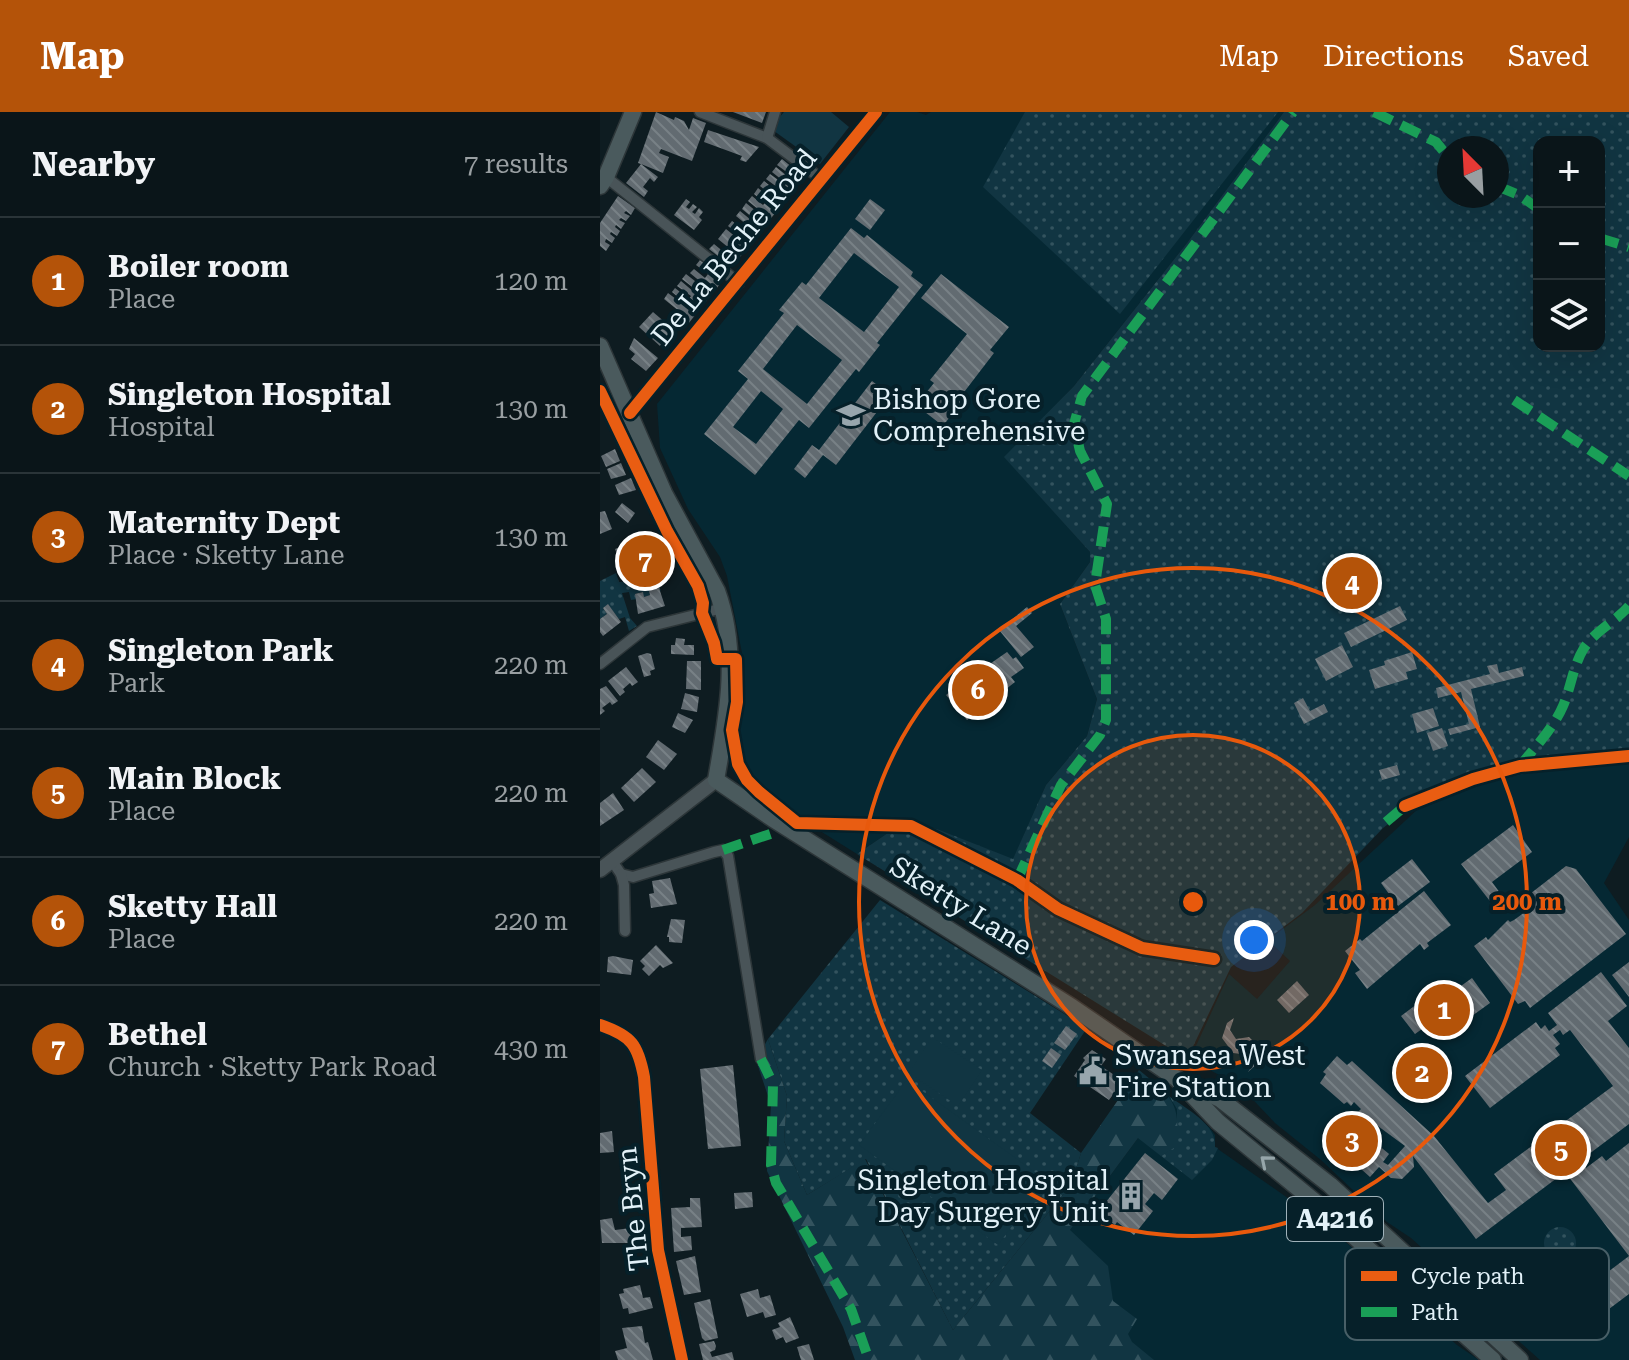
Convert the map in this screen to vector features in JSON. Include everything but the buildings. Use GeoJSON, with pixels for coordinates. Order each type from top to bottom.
{"type":"FeatureCollection","features":[{"type":"Feature","properties":{"kind":"main road"},"geometry":{"type":"LineString","coordinates":[[603,182],[633,112]]}},
{"type":"Feature","properties":{"kind":"main road"},"geometry":{"type":"LineString","coordinates":[[600,346],[664,493],[717,591],[723,608],[731,661],[728,712],[716,780],[611,868]]}},
{"type":"Feature","properties":{"kind":"main road","name":"Sketty Lane"},"geometry":{"type":"LineString","coordinates":[[716,780],[1072,1007],[1177,1079],[1220,1099],[1330,1185],[1398,1248]]}},
{"type":"Feature","properties":{"kind":"main road","name":"Sketty Lane"},"geometry":{"type":"LineString","coordinates":[[1177,1079],[1218,1122],[1368,1248]]}},
{"type":"Feature","properties":{"kind":"main road","name":"Sketty Lane"},"geometry":{"type":"LineString","coordinates":[[1471,1340],[1493,1360]]}},
{"type":"Feature","properties":{"kind":"main road","name":"Sketty Lane"},"geometry":{"type":"LineString","coordinates":[[1498,1340],[1520,1360]]}},
{"type":"Feature","properties":{"kind":"street"},"geometry":{"type":"LineString","coordinates":[[700,112],[767,138],[820,178]]}},
{"type":"Feature","properties":{"kind":"street"},"geometry":{"type":"LineString","coordinates":[[767,138],[775,112]]}},
{"type":"Feature","properties":{"kind":"street","name":"De La Beche Road"},"geometry":{"type":"LineString","coordinates":[[630,413],[876,112]]}},
{"type":"Feature","properties":{"kind":"street"},"geometry":{"type":"LineString","coordinates":[[603,182],[739,283]]}},
{"type":"Feature","properties":{"kind":"street"},"geometry":{"type":"LineString","coordinates":[[600,664],[647,627],[723,608]]}},
{"type":"Feature","properties":{"kind":"street"},"geometry":{"type":"LineString","coordinates":[[611,868],[633,877],[723,850],[728,856],[761,1059]]}},
{"type":"Feature","properties":{"kind":"street"},"geometry":{"type":"LineString","coordinates":[[611,868],[624,885],[625,931]]}},
{"type":"Feature","properties":{"kind":"street","name":"The Bryn"},"geometry":{"type":"LineString","coordinates":[[600,1025],[619,1032],[639,1051],[658,1250],[682,1360]]}},
{"type":"Feature","properties":{"kind":"shaded area","name":"Bishop Gore Comprehensive"},"geometry":{"type":"Polygon","coordinates":[[[890,112],[926,115],[931,112],[1284,112],[1187,243],[1074,386],[1005,457],[1090,552],[1090,562],[1060,604],[1097,699],[1087,736],[1046,785],[1013,860],[937,829],[904,822],[857,854],[801,819],[762,801],[749,788],[736,768],[742,759],[736,736],[742,653],[727,576],[720,557],[688,509],[660,448],[657,404],[890,112]]]}},
{"type":"Feature","properties":{"kind":"shaded area"},"geometry":{"type":"Polygon","coordinates":[[[1629,761],[1629,837],[1604,883],[1629,920],[1629,1360],[1540,1360],[1518,1340],[1609,1340],[1609,1248],[1422,1248],[1387,1222],[1321,1160],[1275,1123],[1241,1087],[1190,1059],[1229,974],[1257,999],[1290,961],[1268,940],[1315,905],[1420,807],[1474,786],[1524,772],[1629,761]]]}},
{"type":"Feature","properties":{"kind":"shaded area"},"geometry":{"type":"Polygon","coordinates":[[[1169,1096],[1210,1128],[1215,1135],[1215,1147],[1319,1220],[1353,1248],[1345,1248],[1345,1340],[1451,1340],[1479,1360],[1008,1360],[1025,1291],[1169,1096]]]}},
{"type":"Feature","properties":{"kind":"green space"},"geometry":{"type":"Polygon","coordinates":[[[784,112],[831,112],[849,127],[820,164],[774,131],[784,112]]]}},
{"type":"Feature","properties":{"kind":"green space"},"geometry":{"type":"Polygon","coordinates":[[[1025,112],[1278,112],[1120,314],[983,187],[1025,112]]]}},
{"type":"Feature","properties":{"kind":"green space"},"geometry":{"type":"Polygon","coordinates":[[[1284,112],[1629,112],[1629,757],[1524,774],[1475,786],[1418,805],[1400,815],[1383,828],[1302,913],[1231,967],[1187,1059],[857,854],[904,822],[937,829],[1013,859],[1046,785],[1087,736],[1097,699],[1060,604],[1090,562],[1090,552],[1004,457],[1074,386],[1187,243],[1284,112]]]}},
{"type":"Feature","properties":{"kind":"green space"},"geometry":{"type":"Polygon","coordinates":[[[616,573],[619,582],[668,579],[658,582],[661,592],[658,588],[644,597],[642,592],[635,594],[637,599],[631,600],[629,592],[622,593],[630,618],[637,626],[629,631],[625,617],[619,619],[608,605],[603,608],[607,614],[600,619],[600,581],[616,573]]]}},
{"type":"Feature","properties":{"kind":"green space"},"geometry":{"type":"Polygon","coordinates":[[[880,900],[1087,1028],[1030,1113],[1081,1153],[1071,1185],[953,1330],[866,1159],[807,1195],[784,1141],[787,1096],[768,1039],[880,900]]]}},
{"type":"Feature","properties":{"kind":"green space"},"geometry":{"type":"Polygon","coordinates":[[[932,1037],[982,1070],[958,1106],[909,1073],[932,1037]]]}},
{"type":"Feature","properties":{"kind":"green space"},"geometry":{"type":"Polygon","coordinates":[[[768,1039],[787,1096],[784,1141],[807,1195],[865,1159],[953,1330],[1071,1185],[1081,1153],[1139,1070],[1172,1101],[1177,1119],[1177,1146],[1161,1156],[1138,1138],[1070,1230],[1108,1266],[1113,1301],[1137,1319],[1128,1334],[1132,1342],[1154,1360],[855,1360],[843,1327],[767,1171],[771,1105],[756,1060],[768,1039]]]}},
{"type":"Feature","properties":{"kind":"green space"},"geometry":{"type":"Polygon","coordinates":[[[907,1080],[1046,1180],[998,1245],[859,1145],[907,1080]]]}},
{"type":"Feature","properties":{"kind":"green space"},"geometry":{"type":"Polygon","coordinates":[[[1169,1096],[1206,1124],[1218,1148],[1212,1160],[1192,1180],[1161,1156],[1177,1145],[1177,1109],[1169,1096]]]}},
{"type":"Feature","properties":{"kind":"green space"},"geometry":{"type":"Polygon","coordinates":[[[1554,1228],[1566,1228],[1575,1237],[1575,1248],[1545,1248],[1545,1237],[1554,1228]]]}},
{"type":"Feature","properties":{"kind":"marked path"},"geometry":{"type":"LineString","coordinates":[[1017,880],[1061,785],[1100,735],[1106,720],[1106,619],[1095,585],[1107,504],[1080,451],[1074,424],[1082,396],[1293,112]]}},
{"type":"Feature","properties":{"kind":"marked path"},"geometry":{"type":"LineString","coordinates":[[1374,112],[1437,143]]}},
{"type":"Feature","properties":{"kind":"marked path"},"geometry":{"type":"LineString","coordinates":[[1509,191],[1538,208]]}},
{"type":"Feature","properties":{"kind":"marked path"},"geometry":{"type":"LineString","coordinates":[[1605,240],[1629,247]]}},
{"type":"Feature","properties":{"kind":"marked path"},"geometry":{"type":"LineString","coordinates":[[1514,400],[1629,476]]}},
{"type":"Feature","properties":{"kind":"marked path"},"geometry":{"type":"LineString","coordinates":[[1520,766],[1559,714],[1584,648],[1629,606]]}},
{"type":"Feature","properties":{"kind":"marked path"},"geometry":{"type":"LineString","coordinates":[[1386,822],[1405,806]]}},
{"type":"Feature","properties":{"kind":"marked path"},"geometry":{"type":"LineString","coordinates":[[723,850],[776,832]]}},
{"type":"Feature","properties":{"kind":"marked path"},"geometry":{"type":"LineString","coordinates":[[761,1059],[773,1084],[771,1165],[776,1183],[851,1309],[869,1360]]}},
{"type":"Feature","properties":{"kind":"cycle path"},"geometry":{"type":"LineString","coordinates":[[630,413],[876,112]]}},
{"type":"Feature","properties":{"kind":"cycle path"},"geometry":{"type":"LineString","coordinates":[[600,391],[667,531],[698,586],[703,603],[702,613],[717,659],[736,659],[737,702],[732,730],[738,764],[759,792],[797,823],[911,826],[1017,880],[1058,909],[1142,948],[1214,959]]}},
{"type":"Feature","properties":{"kind":"cycle path"},"geometry":{"type":"LineString","coordinates":[[1405,806],[1473,779],[1520,766],[1629,756]]}},
{"type":"Feature","properties":{"kind":"cycle path"},"geometry":{"type":"LineString","coordinates":[[600,1025],[620,1033],[632,1043],[642,1066],[658,1250],[682,1360]]}},
{"type":"Feature","properties":{"kind":"place","name":"Bishop Gore Comprehensive"},"geometry":{"type":"Point","coordinates":[851,415]}},
{"type":"Feature","properties":{"kind":"place","name":"Bethel"},"geometry":{"type":"Point","coordinates":[645,561]}},
{"type":"Feature","properties":{"kind":"place","name":"Singleton Park"},"geometry":{"type":"Point","coordinates":[1352,583]}},
{"type":"Feature","properties":{"kind":"place","name":"Sketty Hall"},"geometry":{"type":"Point","coordinates":[978,690]}},
{"type":"Feature","properties":{"kind":"place","name":"Boiler room"},"geometry":{"type":"Point","coordinates":[1444,1010]}},
{"type":"Feature","properties":{"kind":"place","name":"Swansea West Fire Station"},"geometry":{"type":"Point","coordinates":[1093,1071]}},
{"type":"Feature","properties":{"kind":"place","name":"Singleton Hospital"},"geometry":{"type":"Point","coordinates":[1422,1073]}},
{"type":"Feature","properties":{"kind":"place","name":"Maternity Dept"},"geometry":{"type":"Point","coordinates":[1352,1141]}},
{"type":"Feature","properties":{"kind":"place","name":"Main Block"},"geometry":{"type":"Point","coordinates":[1561,1150]}},
{"type":"Feature","properties":{"kind":"place","name":"Singleton Hospital Day Surgery Unit"},"geometry":{"type":"Point","coordinates":[1131,1196]}}]}
